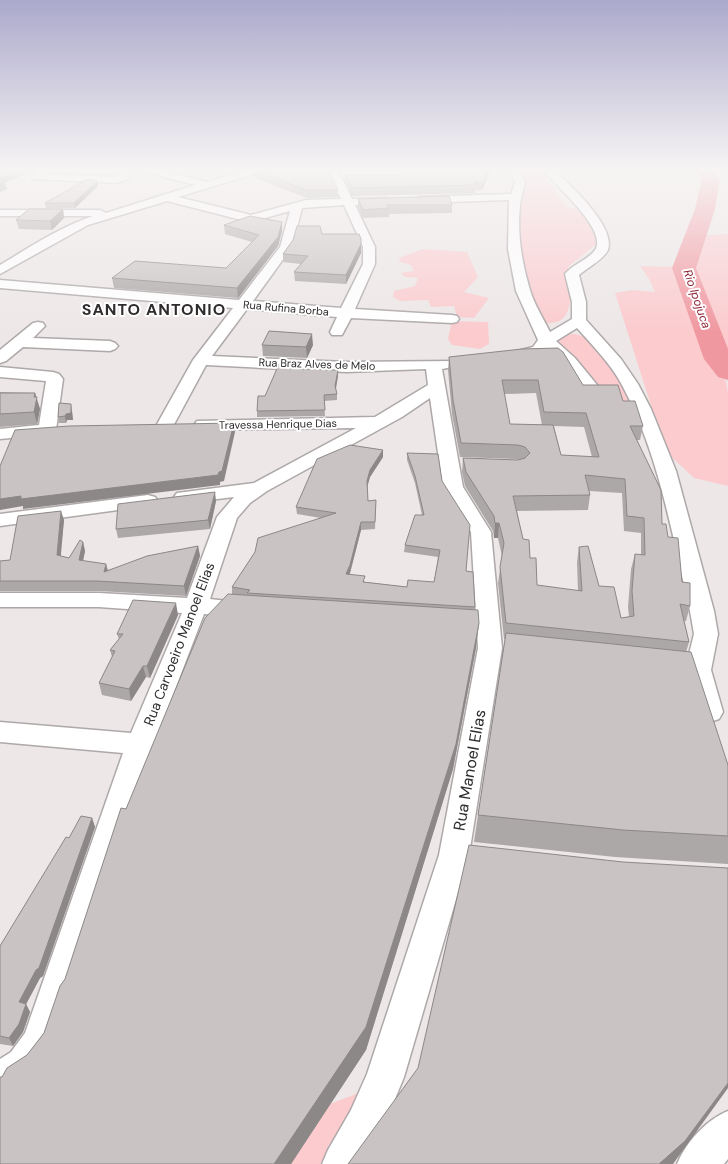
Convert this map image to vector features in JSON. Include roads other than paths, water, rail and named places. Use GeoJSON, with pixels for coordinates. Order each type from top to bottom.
{"type":"FeatureCollection","features":[{"type":"Feature","properties":{"kind":"street"},"geometry":{"type":"LineString","coordinates":[[0,270],[72,229],[88,223]]}},
{"type":"Feature","properties":{"kind":"street"},"geometry":{"type":"LineString","coordinates":[[268,223],[292,229]]}},
{"type":"Feature","properties":{"kind":"street"},"geometry":{"type":"LineString","coordinates":[[165,426],[201,360],[286,247],[293,223]]}},
{"type":"Feature","properties":{"kind":"street"},"geometry":{"type":"LineString","coordinates":[[337,332],[344,313],[369,264],[368,247],[357,223]]}},
{"type":"Feature","properties":{"kind":"street"},"geometry":{"type":"LineString","coordinates":[[514,223],[514,249],[523,291],[546,340],[569,361],[592,390]]}},
{"type":"Feature","properties":{"kind":"street"},"geometry":{"type":"LineString","coordinates":[[595,223],[604,241],[604,247],[572,274],[579,302],[579,321],[615,362],[630,384],[666,471],[697,583],[706,634],[688,669],[715,729]]}},
{"type":"Feature","properties":{"kind":"street","name":"Rua Rufina Borba"},"geometry":{"type":"LineString","coordinates":[[0,284],[344,313],[452,319]]}},
{"type":"Feature","properties":{"kind":"street"},"geometry":{"type":"LineString","coordinates":[[494,359],[538,350],[546,340],[579,321]]}},
{"type":"Feature","properties":{"kind":"street"},"geometry":{"type":"LineString","coordinates":[[0,358],[38,326]]}},
{"type":"Feature","properties":{"kind":"street"},"geometry":{"type":"LineString","coordinates":[[19,342],[110,346]]}},
{"type":"Feature","properties":{"kind":"street","name":"Rua Braz Alves de Melo"},"geometry":{"type":"LineString","coordinates":[[201,360],[443,372]]}},
{"type":"Feature","properties":{"kind":"street"},"geometry":{"type":"LineString","coordinates":[[0,372],[53,377],[55,380],[55,430],[0,434]]}},
{"type":"Feature","properties":{"kind":"street","name":"Rua Carvoeiro Manoel Elias"},"geometry":{"type":"LineString","coordinates":[[0,1078],[10,1075],[30,1060],[40,1042],[140,744],[196,606],[226,517],[243,499],[260,487],[396,413],[443,372]]}},
{"type":"Feature","properties":{"kind":"street","name":"Rua Manoel Elias"},"geometry":{"type":"LineString","coordinates":[[342,1164],[365,1124],[386,1078],[469,857],[489,637],[481,532],[453,487],[458,465],[443,372]]}},
{"type":"Feature","properties":{"kind":"street","name":"Travessa Henrique Dias"},"geometry":{"type":"LineString","coordinates":[[146,426],[377,422]]}},
{"type":"Feature","properties":{"kind":"street"},"geometry":{"type":"LineString","coordinates":[[0,520],[260,487]]}},
{"type":"Feature","properties":{"kind":"street"},"geometry":{"type":"LineString","coordinates":[[0,600],[100,600],[264,610]]}},
{"type":"Feature","properties":{"kind":"street"},"geometry":{"type":"LineString","coordinates":[[0,732],[140,744]]}},
{"type":"Feature","properties":{"kind":"street"},"geometry":{"type":"LineString","coordinates":[[697,1164],[728,1130]]}},
{"type":"Feature","properties":{"kind":"waterway","name":"Rio Ipojuca"},"geometry":{"type":"LineString","coordinates":[[700,223],[684,268],[718,359],[728,371]]}},
{"type":"Feature","properties":{"kind":"district","name":"SANTO ANTONIO"},"geometry":{"type":"Point","coordinates":[154,309]}}]}
